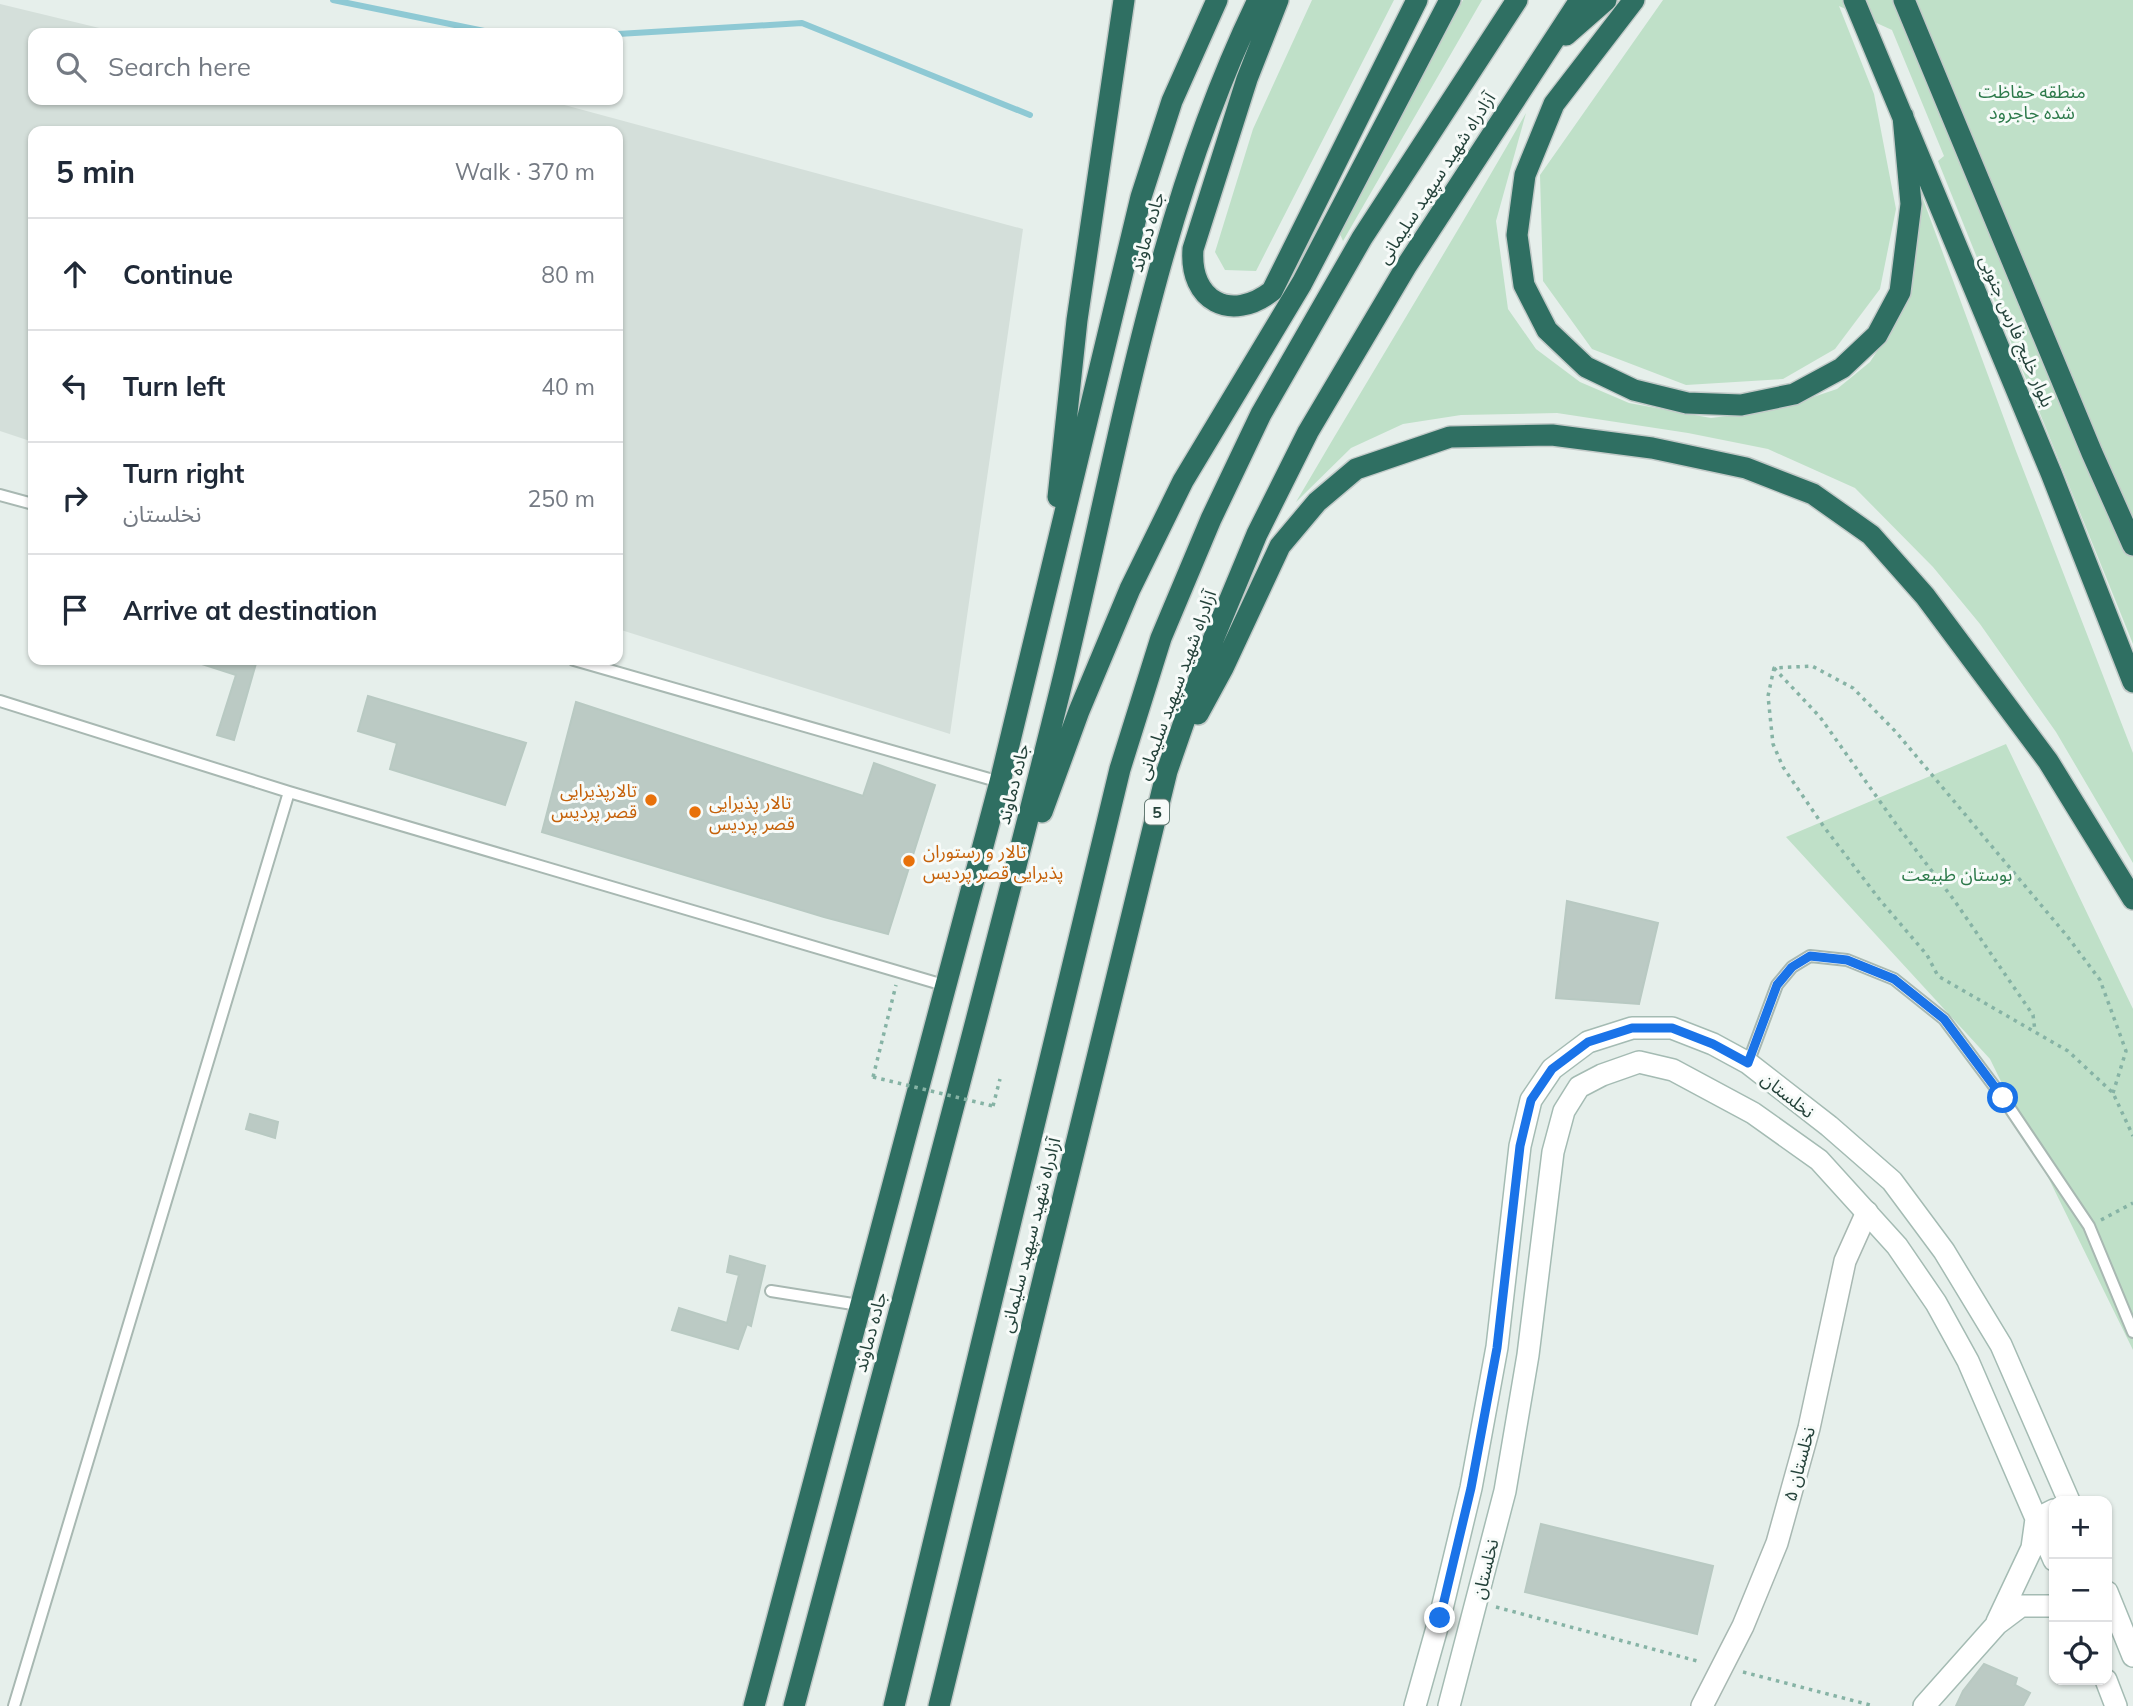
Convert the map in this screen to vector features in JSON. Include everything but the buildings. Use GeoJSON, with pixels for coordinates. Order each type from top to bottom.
{"type":"FeatureCollection","features":[{"type":"Feature","properties":{"kind":"highway"},"geometry":{"type":"LineString","coordinates":[[1048,584],[1077,320],[1124,0]]}},
{"type":"Feature","properties":{"kind":"highway","name":"جاده دماوند"},"geometry":{"type":"LineString","coordinates":[[754,1706],[1000,782],[1141,197],[1172,102],[1217,0]]}},
{"type":"Feature","properties":{"kind":"highway","name":"جاده دماوند"},"geometry":{"type":"LineString","coordinates":[[794,1706],[1005,912],[1088,576],[1144,324],[1186,181],[1239,40],[1258,0]]}},
{"type":"Feature","properties":{"kind":"highway"},"geometry":{"type":"LineString","coordinates":[[1278,0],[1247,79],[1193,249],[1192,266],[1197,283],[1208,296],[1223,305],[1241,307],[1258,302],[1272,291],[1417,0]]}},
{"type":"Feature","properties":{"kind":"highway"},"geometry":{"type":"LineString","coordinates":[[1005,912],[1079,711],[1130,589],[1184,481],[1302,283],[1450,0]]}},
{"type":"Feature","properties":{"kind":"highway","name":"آزادراه شهید سپهبد سلیمانی"},"geometry":{"type":"LineString","coordinates":[[939,1706],[1167,771],[1210,647],[1257,534],[1308,432],[1407,265],[1580,0]]}},
{"type":"Feature","properties":{"kind":"highway"},"geometry":{"type":"LineString","coordinates":[[1541,57],[1606,0]]}},
{"type":"Feature","properties":{"kind":"highway"},"geometry":{"type":"LineString","coordinates":[[1634,0],[1554,104],[1525,175],[1517,235],[1524,285],[1547,330],[1586,367],[1634,390],[1687,403],[1741,405],[1794,394],[1842,368],[1877,335],[1900,292],[1911,204],[1903,116]]}},
{"type":"Feature","properties":{"kind":"highway","name":"بلوار خلیج فارس جنوبی"},"geometry":{"type":"LineString","coordinates":[[1854,0],[2051,472],[2133,682]]}},
{"type":"Feature","properties":{"kind":"highway","name":"بلوار خلیج فارس جنوبی"},"geometry":{"type":"LineString","coordinates":[[1904,0],[2092,453],[2133,544]]}},
{"type":"Feature","properties":{"kind":"highway","name":"آزادراه شهید سپهبد سلیمانی"},"geometry":{"type":"LineString","coordinates":[[894,1706],[1120,769],[1161,638],[1211,519],[1261,414],[1362,238],[1512,4]]}},
{"type":"Feature","properties":{"kind":"highway"},"geometry":{"type":"LineString","coordinates":[[1167,771],[1223,668],[1280,546],[1317,502],[1356,469],[1450,438],[1552,435],[1653,448],[1758,472],[1813,494],[1871,535],[1925,596],[2048,761],[2133,900]]}},
{"type":"Feature","properties":{"kind":"street","name":"نخلستان"},"geometry":{"type":"LineString","coordinates":[[1415,1706],[1440,1618],[1471,1488],[1497,1348],[1520,1146],[1531,1100],[1552,1069],[1588,1042],[1632,1028],[1672,1028],[1713,1044],[1748,1063],[1829,1126],[1892,1181],[1944,1251],[2001,1345],[2067,1496]]}},
{"type":"Feature","properties":{"kind":"street","name":"نخلستان"},"geometry":{"type":"LineString","coordinates":[[1449,1706],[1505,1491],[1526,1368],[1553,1152],[1564,1111],[1579,1087],[1602,1075],[1639,1062],[1673,1070],[1753,1113],[1819,1160],[1897,1246],[1936,1303],[1968,1360],[2045,1515],[2054,1559]]}},
{"type":"Feature","properties":{"kind":"street","name":"نخلستان ۵"},"geometry":{"type":"LineString","coordinates":[[1702,1706],[1743,1626],[1777,1542],[1809,1428],[1845,1261],[1867,1212]]}},
{"type":"Feature","properties":{"kind":"street"},"geometry":{"type":"LineString","coordinates":[[1997,1624],[2045,1515]]}},
{"type":"Feature","properties":{"kind":"street"},"geometry":{"type":"LineString","coordinates":[[2112,1604],[2133,1656]]}},
{"type":"Feature","properties":{"kind":"street"},"geometry":{"type":"LineString","coordinates":[[1924,1706],[1997,1624],[2021,1606],[2049,1606]]}},
{"type":"Feature","properties":{"kind":"street"},"geometry":{"type":"LineString","coordinates":[[2108,1685],[2116,1706]]}},
{"type":"Feature","properties":{"kind":"lane"},"geometry":{"type":"LineString","coordinates":[[0,495],[28,503]]}},
{"type":"Feature","properties":{"kind":"lane"},"geometry":{"type":"LineString","coordinates":[[590,665],[1000,782]]}},
{"type":"Feature","properties":{"kind":"lane"},"geometry":{"type":"LineString","coordinates":[[0,701],[289,792],[947,986]]}},
{"type":"Feature","properties":{"kind":"lane"},"geometry":{"type":"LineString","coordinates":[[14,1706],[289,792]]}},
{"type":"Feature","properties":{"kind":"lane"},"geometry":{"type":"LineString","coordinates":[[1748,1063],[1777,985],[1792,967],[1810,956],[1847,960],[1894,979],[1944,1019],[2003,1098],[2089,1226],[2133,1332]]}},
{"type":"Feature","properties":{"kind":"lane"},"geometry":{"type":"LineString","coordinates":[[771,1291],[859,1305]]}},
{"type":"Feature","properties":{"kind":"path"},"geometry":{"type":"LineString","coordinates":[[1774,668],[1812,666],[1853,688],[1896,732],[2067,936],[2100,980],[2126,1051],[2113,1093]]}},
{"type":"Feature","properties":{"kind":"path"},"geometry":{"type":"LineString","coordinates":[[1774,668],[1768,696],[1773,744],[1783,767],[1824,827],[1880,900],[1915,940],[1938,976],[2068,1051],[2113,1093],[2133,1136]]}},
{"type":"Feature","properties":{"kind":"path"},"geometry":{"type":"LineString","coordinates":[[1774,668],[1820,717],[1954,900],[2033,1015],[2035,1031]]}},
{"type":"Feature","properties":{"kind":"path"},"geometry":{"type":"LineString","coordinates":[[899,972],[873,1077],[993,1106],[1000,1079]]}},
{"type":"Feature","properties":{"kind":"path"},"geometry":{"type":"LineString","coordinates":[[2089,1226],[2133,1203]]}},
{"type":"Feature","properties":{"kind":"path"},"geometry":{"type":"LineString","coordinates":[[1477,1602],[1874,1706]]}},
{"type":"Feature","properties":{"kind":"shaded area"},"geometry":{"type":"Polygon","coordinates":[[[0,4],[99,28],[28,28],[28,105],[564,105],[1023,229],[950,734],[623,631],[623,126],[28,126],[28,440],[0,431],[0,4]]]}},
{"type":"Feature","properties":{"kind":"green space"},"geometry":{"type":"Polygon","coordinates":[[[1312,0],[1394,0],[1256,271],[1225,270],[1215,252],[1253,129],[1312,0]]]}},
{"type":"Feature","properties":{"kind":"green space"},"geometry":{"type":"Polygon","coordinates":[[[1463,0],[1482,0],[1343,241],[1340,234],[1463,0]]]}},
{"type":"Feature","properties":{"kind":"green space","name":"منطقه حفاظت شده جاجرود"},"geometry":{"type":"Polygon","coordinates":[[[1663,0],[2133,0],[2133,644],[1938,161],[1944,156],[1892,30],[1839,6],[1874,94],[1896,209],[1880,289],[1835,349],[1783,379],[1686,385],[1592,349],[1543,281],[1540,175],[1663,0]]]}},
{"type":"Feature","properties":{"kind":"green space"},"geometry":{"type":"Polygon","coordinates":[[[1526,113],[1496,221],[1508,309],[1536,349],[1580,382],[1629,403],[1711,418],[1774,410],[1837,389],[1870,362],[1899,317],[1914,265],[1919,222],[1917,183],[2016,451],[2133,753],[2133,863],[2056,732],[1980,624],[1933,567],[1855,488],[1768,449],[1688,433],[1557,413],[1461,415],[1403,424],[1351,448],[1296,502],[1526,113]]]}},
{"type":"Feature","properties":{"kind":"green space","name":"بوستان طبیعت"},"geometry":{"type":"Polygon","coordinates":[[[2006,744],[2133,1009],[2133,1350],[1990,1059],[1786,837],[2006,744]]]}},
{"type":"Feature","properties":{"kind":"waterway"},"geometry":{"type":"LineString","coordinates":[[333,0],[470,28]]}},
{"type":"Feature","properties":{"kind":"waterway"},"geometry":{"type":"LineString","coordinates":[[623,34],[802,23],[1030,115]]}},
{"type":"Feature","properties":{"kind":"place","name":"تالارپذیرایی قصر پردیس"},"geometry":{"type":"Point","coordinates":[651,800]}},
{"type":"Feature","properties":{"kind":"place","name":"تالار پذیرایی قصر پردیس"},"geometry":{"type":"Point","coordinates":[695,812]}},
{"type":"Feature","properties":{"kind":"place","name":"تالار و رستوران پذیرایی قصر پردیس"},"geometry":{"type":"Point","coordinates":[909,861]}},
{"type":"Feature","properties":{"kind":"route"},"geometry":{"type":"LineString","coordinates":[[1440,1618],[1471,1488],[1497,1348],[1520,1146],[1531,1100],[1552,1069],[1588,1042],[1632,1028],[1672,1028],[1713,1044],[1748,1063],[1761,1022],[1777,985],[1792,967],[1810,956],[1847,960],[1894,979],[1944,1019],[2003,1098]]}}]}
